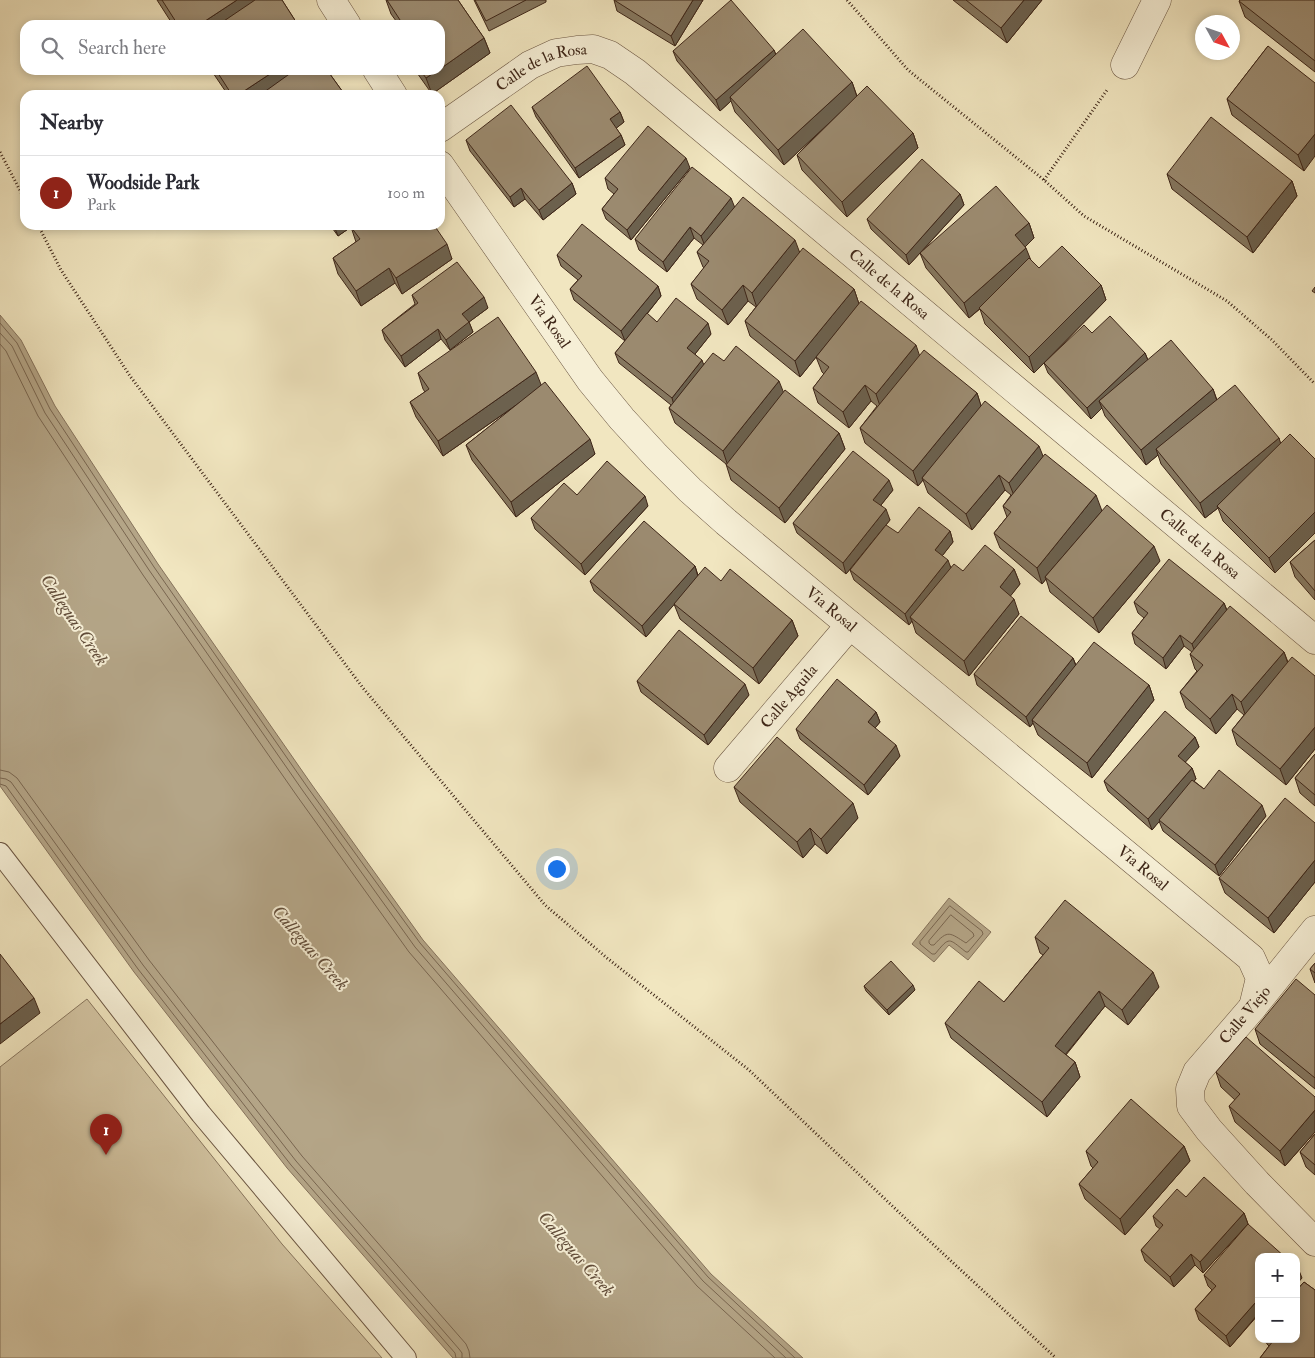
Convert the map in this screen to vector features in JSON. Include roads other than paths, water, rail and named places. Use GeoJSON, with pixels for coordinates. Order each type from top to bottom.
{"type":"FeatureCollection","features":[{"type":"Feature","properties":{"kind":"street"},"geometry":{"type":"LineString","coordinates":[[331,0],[344,20]]}},
{"type":"Feature","properties":{"kind":"street"},"geometry":{"type":"LineString","coordinates":[[1125,65],[1158,0]]}},
{"type":"Feature","properties":{"kind":"street","name":"Calle de la Rosa"},"geometry":{"type":"LineString","coordinates":[[445,124],[530,65],[556,53],[593,49],[610,55],[635,72],[1315,640]]}},
{"type":"Feature","properties":{"kind":"street"},"geometry":{"type":"LineString","coordinates":[[380,75],[390,90]]}},
{"type":"Feature","properties":{"kind":"street","name":"Via Rosal"},"geometry":{"type":"LineString","coordinates":[[445,172],[590,380],[656,456],[726,522],[1251,958],[1260,978],[1253,1008]]}},
{"type":"Feature","properties":{"kind":"street","name":"Calle Aguila"},"geometry":{"type":"LineString","coordinates":[[728,768],[850,625]]}},
{"type":"Feature","properties":{"kind":"street","name":"Calle Viejo"},"geometry":{"type":"LineString","coordinates":[[1315,930],[1253,1008],[1197,1072],[1190,1089],[1191,1106],[1209,1130],[1257,1183],[1315,1242]]}},
{"type":"Feature","properties":{"kind":"lane"},"geometry":{"type":"LineString","coordinates":[[0,853],[201,1114],[406,1358]]}},
{"type":"Feature","properties":{"kind":"water","name":"Calleguas Creek"},"geometry":{"type":"Polygon","coordinates":[[[0,315],[21,340],[55,406],[158,564],[423,940],[711,1274],[803,1358],[453,1358],[287,1168],[134,972],[0,786],[0,315]]]}},
{"type":"Feature","properties":{"kind":"water"},"geometry":{"type":"Polygon","coordinates":[[[949,898],[991,932],[968,960],[949,945],[934,962],[912,944],[949,898]]]}},
{"type":"Feature","properties":{"kind":"place","name":"Woodside Park"},"geometry":{"type":"Point","coordinates":[106,1155]}}]}
